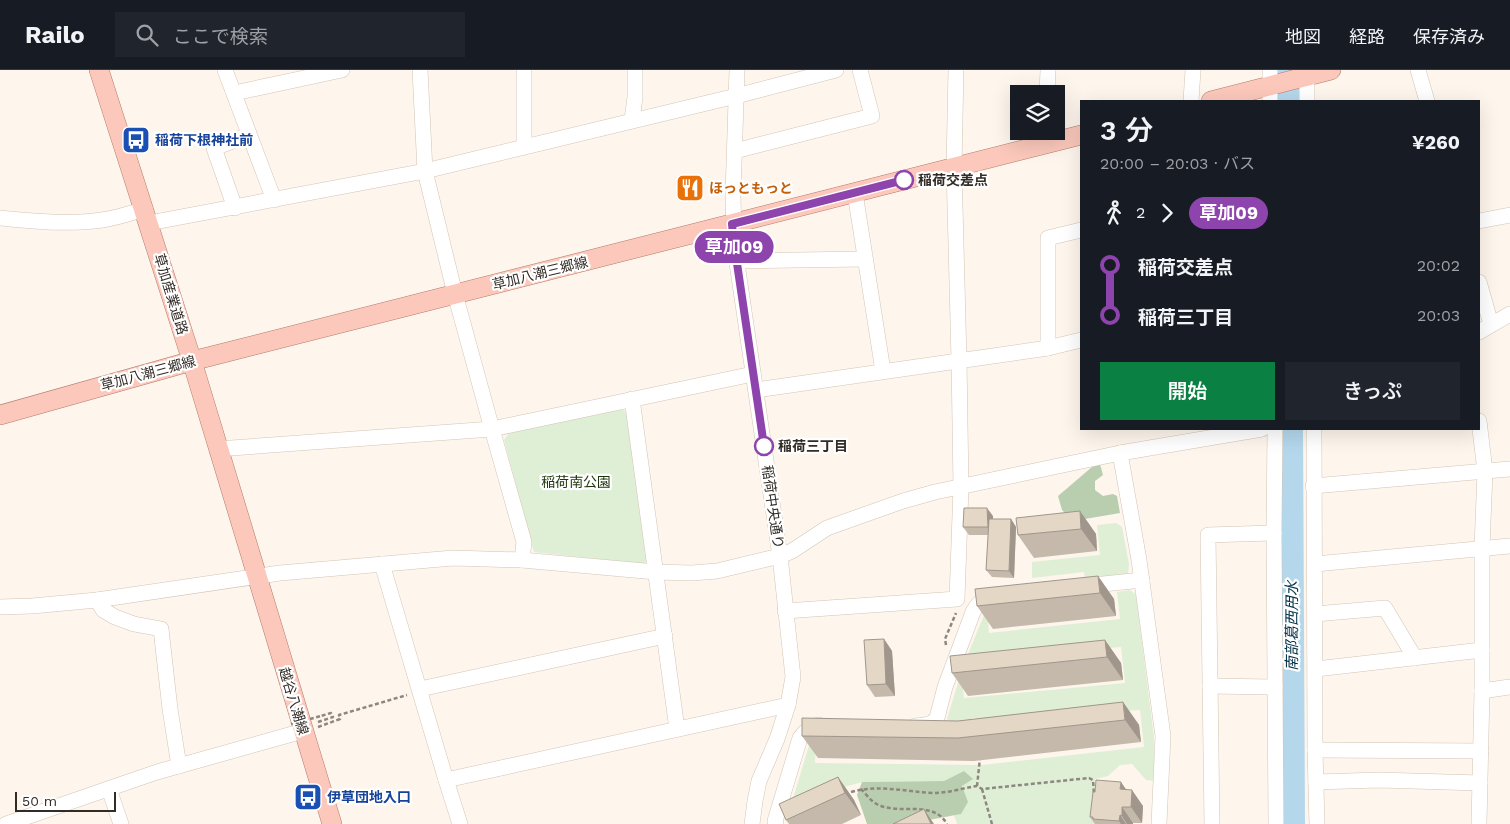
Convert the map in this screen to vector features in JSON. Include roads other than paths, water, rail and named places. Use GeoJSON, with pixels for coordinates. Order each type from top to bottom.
{"type":"FeatureCollection","features":[{"type":"Feature","properties":{"kind":"main road","name":"草加産業道路"},"geometry":{"type":"LineString","coordinates":[[99,70],[147,216],[257,577]]}},
{"type":"Feature","properties":{"kind":"main road"},"geometry":{"type":"LineString","coordinates":[[1215,100],[1272,86],[1305,74],[1331,70]]}},
{"type":"Feature","properties":{"kind":"main road","name":"草加八潮三郷線"},"geometry":{"type":"LineString","coordinates":[[1065,136],[1080,135]]}},
{"type":"Feature","properties":{"kind":"main road","name":"草加八潮三郷線"},"geometry":{"type":"LineString","coordinates":[[0,414],[192,361],[954,167],[1039,140]]}},
{"type":"Feature","properties":{"kind":"main road","name":"越谷八潮線"},"geometry":{"type":"LineString","coordinates":[[257,577],[297,727],[332,824]]}},
{"type":"Feature","properties":{"kind":"street"},"geometry":{"type":"LineString","coordinates":[[225,70],[274,200]]}},
{"type":"Feature","properties":{"kind":"street"},"geometry":{"type":"LineString","coordinates":[[234,93],[342,70]]}},
{"type":"Feature","properties":{"kind":"street"},"geometry":{"type":"LineString","coordinates":[[420,70],[425,171],[492,429],[524,542],[522,560]]}},
{"type":"Feature","properties":{"kind":"street"},"geometry":{"type":"LineString","coordinates":[[524,70],[524,146]]}},
{"type":"Feature","properties":{"kind":"street"},"geometry":{"type":"LineString","coordinates":[[632,120],[635,97],[635,70]]}},
{"type":"Feature","properties":{"kind":"street","name":"稲荷中央通り"},"geometry":{"type":"LineString","coordinates":[[737,70],[732,224],[780,556],[793,677],[788,705],[760,781],[752,824]]}},
{"type":"Feature","properties":{"kind":"street"},"geometry":{"type":"LineString","coordinates":[[0,218],[44,222],[81,222],[235,208],[425,171],[836,70]]}},
{"type":"Feature","properties":{"kind":"street"},"geometry":{"type":"LineString","coordinates":[[735,151],[872,116],[860,70]]}},
{"type":"Feature","properties":{"kind":"street"},"geometry":{"type":"LineString","coordinates":[[785,610],[957,599],[961,487],[954,167],[956,70]]}},
{"type":"Feature","properties":{"kind":"street"},"geometry":{"type":"LineString","coordinates":[[1047,85],[1048,70]]}},
{"type":"Feature","properties":{"kind":"street"},"geometry":{"type":"LineString","coordinates":[[1192,100],[1193,70]]}},
{"type":"Feature","properties":{"kind":"street"},"geometry":{"type":"LineString","coordinates":[[1418,70],[1427,100]]}},
{"type":"Feature","properties":{"kind":"street"},"geometry":{"type":"LineString","coordinates":[[1305,74],[1308,100]]}},
{"type":"Feature","properties":{"kind":"street"},"geometry":{"type":"LineString","coordinates":[[235,208],[214,148],[249,135]]}},
{"type":"Feature","properties":{"kind":"street"},"geometry":{"type":"LineString","coordinates":[[855,193],[883,371]]}},
{"type":"Feature","properties":{"kind":"street"},"geometry":{"type":"LineString","coordinates":[[1480,221],[1510,215]]}},
{"type":"Feature","properties":{"kind":"street"},"geometry":{"type":"LineString","coordinates":[[1048,348],[1048,238],[1080,230]]}},
{"type":"Feature","properties":{"kind":"street"},"geometry":{"type":"LineString","coordinates":[[736,261],[865,259]]}},
{"type":"Feature","properties":{"kind":"street"},"geometry":{"type":"LineString","coordinates":[[1480,290],[1485,328],[1510,314]]}},
{"type":"Feature","properties":{"kind":"street"},"geometry":{"type":"LineString","coordinates":[[756,390],[1048,348],[1080,340]]}},
{"type":"Feature","properties":{"kind":"street"},"geometry":{"type":"LineString","coordinates":[[218,449],[492,429],[753,374]]}},
{"type":"Feature","properties":{"kind":"street"},"geometry":{"type":"LineString","coordinates":[[632,400],[677,729]]}},
{"type":"Feature","properties":{"kind":"street"},"geometry":{"type":"LineString","coordinates":[[0,607],[97,600],[280,573],[453,558],[522,560],[656,572],[692,573],[717,571],[780,556],[792,551],[827,528],[903,501],[1120,453],[1170,436],[1249,430]]}},
{"type":"Feature","properties":{"kind":"street"},"geometry":{"type":"LineString","coordinates":[[1275,430],[1276,824]]}},
{"type":"Feature","properties":{"kind":"street"},"geometry":{"type":"LineString","coordinates":[[1314,430],[1317,824]]}},
{"type":"Feature","properties":{"kind":"street"},"geometry":{"type":"LineString","coordinates":[[1480,430],[1485,471],[1482,548],[1480,824]]}},
{"type":"Feature","properties":{"kind":"street"},"geometry":{"type":"LineString","coordinates":[[1120,453],[1142,580],[1164,736],[1159,824]]}},
{"type":"Feature","properties":{"kind":"street"},"geometry":{"type":"LineString","coordinates":[[1313,486],[1510,469]]}},
{"type":"Feature","properties":{"kind":"street"},"geometry":{"type":"LineString","coordinates":[[1212,824],[1208,534],[1274,533]]}},
{"type":"Feature","properties":{"kind":"street"},"geometry":{"type":"LineString","coordinates":[[1315,564],[1510,546]]}},
{"type":"Feature","properties":{"kind":"street"},"geometry":{"type":"LineString","coordinates":[[382,564],[460,824]]}},
{"type":"Feature","properties":{"kind":"street"},"geometry":{"type":"LineString","coordinates":[[1072,587],[1142,580]]}},
{"type":"Feature","properties":{"kind":"street"},"geometry":{"type":"LineString","coordinates":[[897,725],[925,725],[932,723],[937,718],[954,661],[978,603],[986,597],[1013,593]]}},
{"type":"Feature","properties":{"kind":"street"},"geometry":{"type":"LineString","coordinates":[[97,600],[103,610],[115,617],[134,624],[162,629],[170,709],[179,766]]}},
{"type":"Feature","properties":{"kind":"street"},"geometry":{"type":"LineString","coordinates":[[1315,614],[1385,608],[1415,658]]}},
{"type":"Feature","properties":{"kind":"street"},"geometry":{"type":"LineString","coordinates":[[420,690],[664,636]]}},
{"type":"Feature","properties":{"kind":"street"},"geometry":{"type":"LineString","coordinates":[[1316,669],[1482,650]]}},
{"type":"Feature","properties":{"kind":"street"},"geometry":{"type":"LineString","coordinates":[[1210,686],[1275,687]]}},
{"type":"Feature","properties":{"kind":"street"},"geometry":{"type":"LineString","coordinates":[[1482,690],[1510,687]]}},
{"type":"Feature","properties":{"kind":"street"},"geometry":{"type":"LineString","coordinates":[[446,780],[788,705]]}},
{"type":"Feature","properties":{"kind":"street"},"geometry":{"type":"LineString","coordinates":[[776,824],[800,738],[805,730],[815,725],[833,724]]}},
{"type":"Feature","properties":{"kind":"street"},"geometry":{"type":"LineString","coordinates":[[6,824],[297,727]]}},
{"type":"Feature","properties":{"kind":"street"},"geometry":{"type":"LineString","coordinates":[[1316,750],[1481,751]]}},
{"type":"Feature","properties":{"kind":"street"},"geometry":{"type":"LineString","coordinates":[[1316,782],[1379,780],[1480,783]]}},
{"type":"Feature","properties":{"kind":"street"},"geometry":{"type":"LineString","coordinates":[[108,789],[121,824]]}},
{"type":"Feature","properties":{"kind":"waterway","name":"南部葛西用水"},"geometry":{"type":"LineString","coordinates":[[1288,70],[1288,100]]}},
{"type":"Feature","properties":{"kind":"waterway","name":"南部葛西用水"},"geometry":{"type":"LineString","coordinates":[[1291,430],[1293,824]]}},
{"type":"Feature","properties":{"kind":"place","name":"稲荷下根神社前"},"geometry":{"type":"Point","coordinates":[136,140]}},
{"type":"Feature","properties":{"kind":"place","name":"稲荷交差点"},"geometry":{"type":"Point","coordinates":[904,180]}},
{"type":"Feature","properties":{"kind":"place","name":"ほっともっと"},"geometry":{"type":"Point","coordinates":[690,188]}},
{"type":"Feature","properties":{"kind":"place","name":"稲荷三丁目"},"geometry":{"type":"Point","coordinates":[764,446]}},
{"type":"Feature","properties":{"kind":"place","name":"伊草団地入口"},"geometry":{"type":"Point","coordinates":[308,797]}},
{"type":"Feature","properties":{"kind":"park label","name":"稲荷南公園"},"geometry":{"type":"Point","coordinates":[576,482]}}]}
